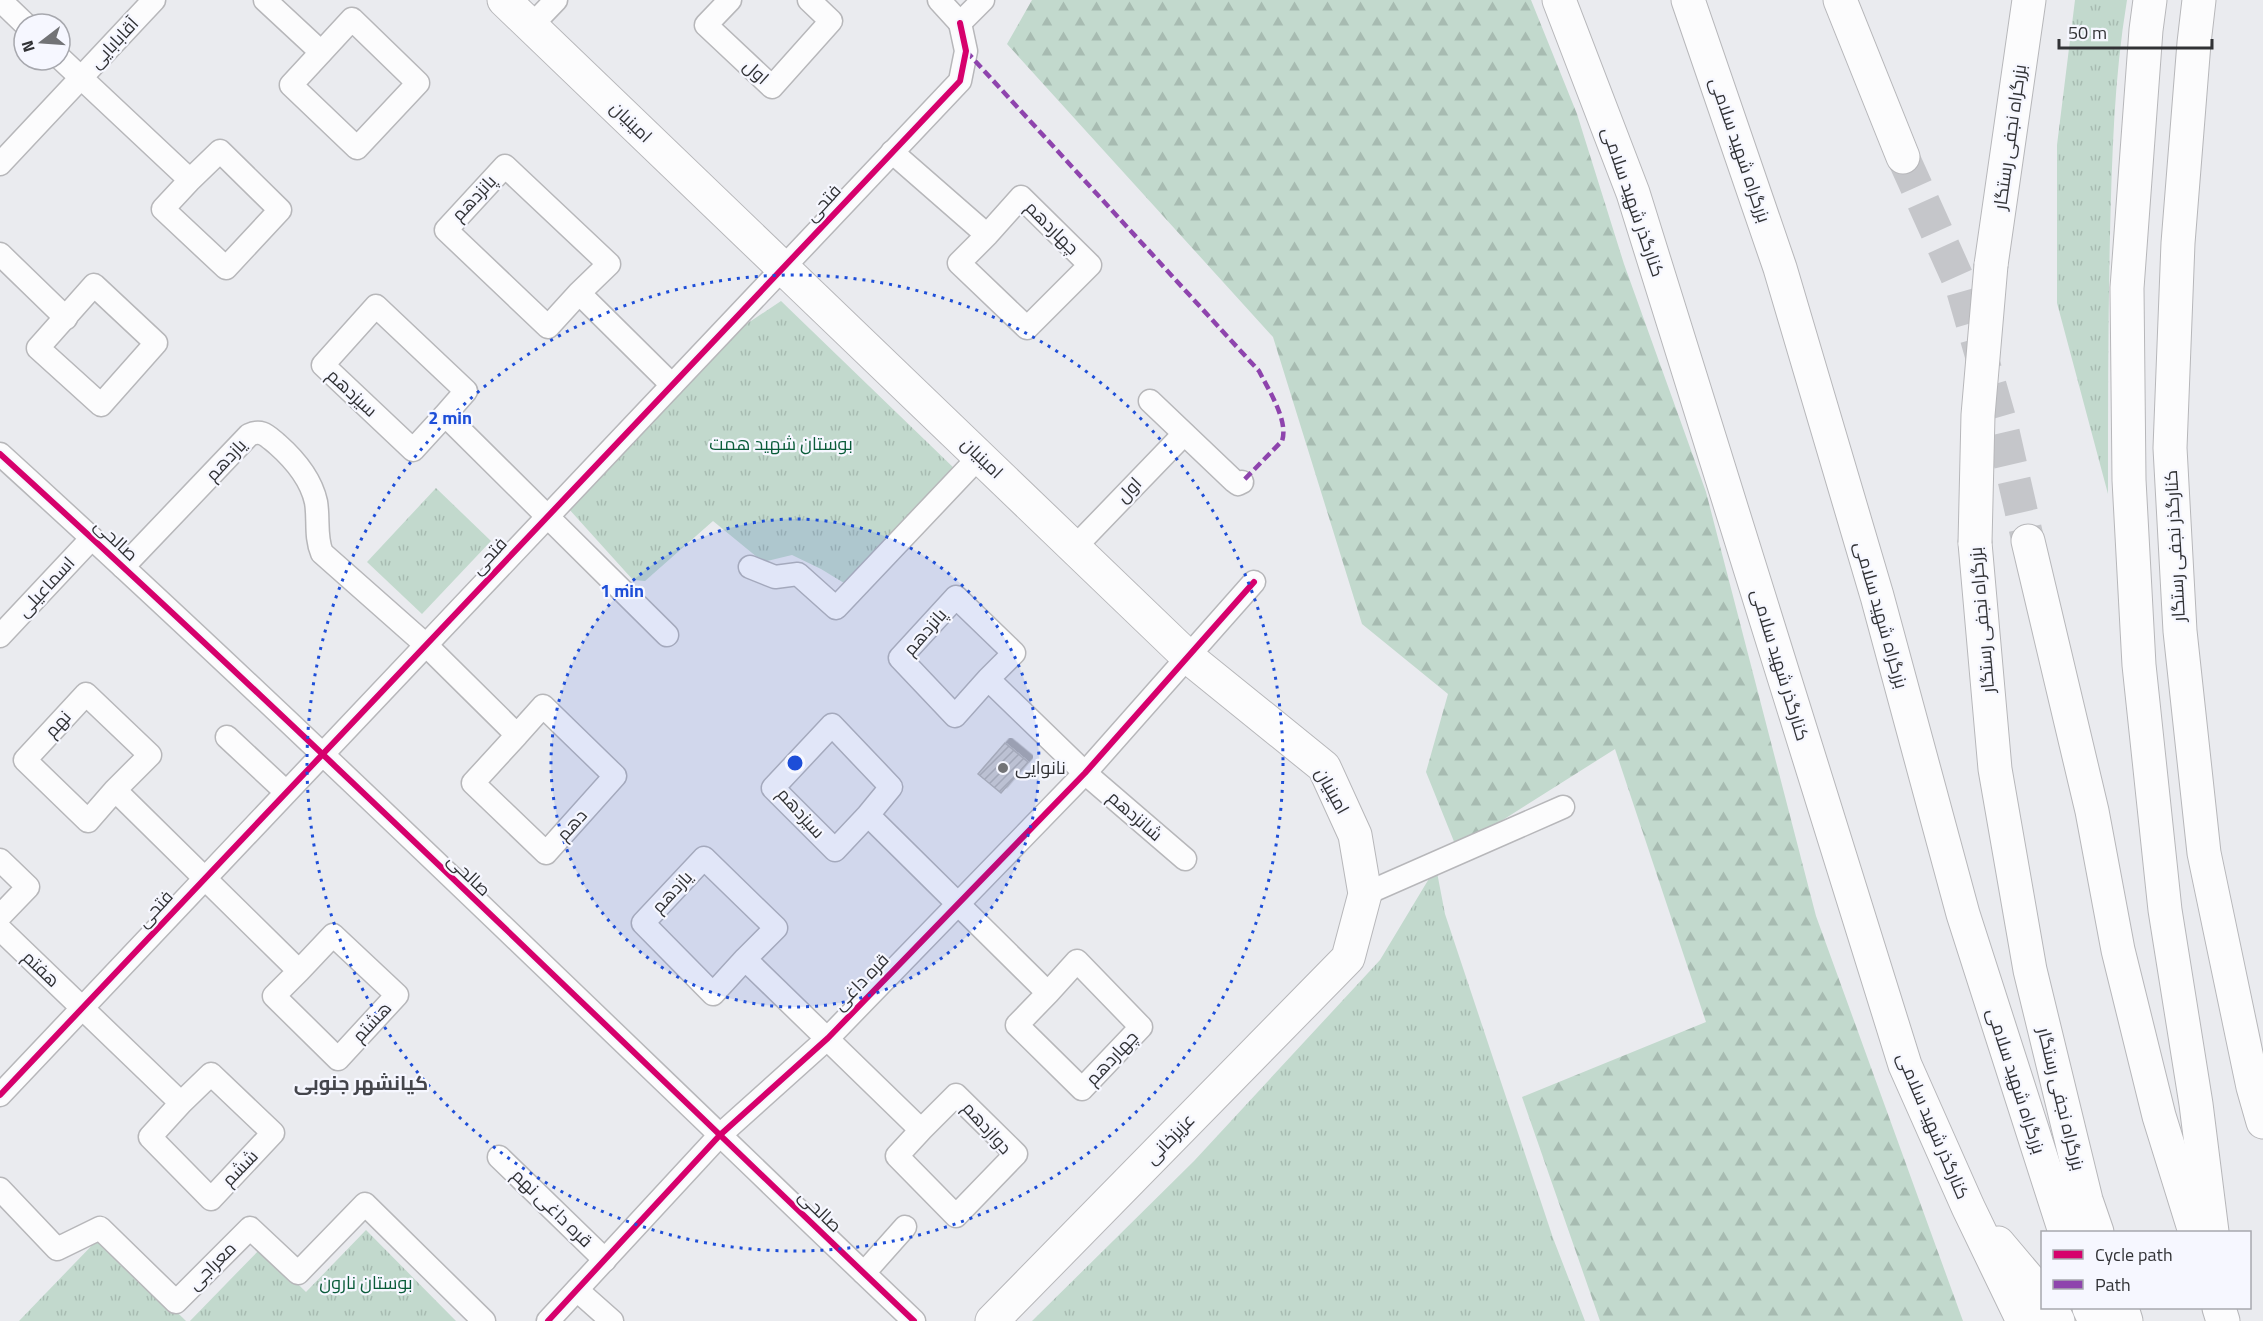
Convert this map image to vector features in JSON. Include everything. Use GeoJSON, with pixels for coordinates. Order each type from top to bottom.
{"type":"FeatureCollection","features":[{"type":"Feature","properties":{"kind":"main road","name":"امینیان"},"geometry":{"type":"LineString","coordinates":[[504,0],[1188,657],[1324,767],[1355,835],[1365,894],[1348,958]]}},
{"type":"Feature","properties":{"kind":"main road","name":"کنارگذر شهید سلامی"},"geometry":{"type":"LineString","coordinates":[[1559,0],[1634,193],[1905,1065],[1968,1207],[2023,1321]]}},
{"type":"Feature","properties":{"kind":"main road","name":"بزرگراه شهید سلامی"},"geometry":{"type":"LineString","coordinates":[[1688,0],[1780,268],[1877,596],[1963,914],[2064,1231]]}},
{"type":"Feature","properties":{"kind":"main road"},"geometry":{"type":"LineString","coordinates":[[1840,0],[1903,157]]}},
{"type":"Feature","properties":{"kind":"main road","name":"بزرگراه نجفی رستگار"},"geometry":{"type":"LineString","coordinates":[[2029,0],[1991,265],[1978,415],[1975,543],[1995,769],[2030,970],[2086,1200],[2096,1231]]}},
{"type":"Feature","properties":{"kind":"main road"},"geometry":{"type":"LineString","coordinates":[[2150,0],[2127,288],[2129,480],[2134,584],[2139,664],[2165,910],[2196,1104],[2212,1231]]}},
{"type":"Feature","properties":{"kind":"main road","name":"کنارگذر نجفی رستگار"},"geometry":{"type":"LineString","coordinates":[[2199,0],[2178,243],[2170,448],[2180,631],[2204,853],[2253,1087],[2263,1122]]}},
{"type":"Feature","properties":{"kind":"main road"},"geometry":{"type":"LineString","coordinates":[[2028,541],[2092,811],[2118,950],[2159,1116],[2194,1231]]}},
{"type":"Feature","properties":{"kind":"main road","name":"عزیزخانی"},"geometry":{"type":"LineString","coordinates":[[992,1321],[1348,958]]}},
{"type":"Feature","properties":{"kind":"main road"},"geometry":{"type":"LineString","coordinates":[[1968,1207],[2041,1293]]}},
{"type":"Feature","properties":{"kind":"street"},"geometry":{"type":"LineString","coordinates":[[0,0],[12,12]]}},
{"type":"Feature","properties":{"kind":"street","name":"آقابابایی"},"geometry":{"type":"LineString","coordinates":[[0,164],[154,0]]}},
{"type":"Feature","properties":{"kind":"street"},"geometry":{"type":"LineString","coordinates":[[265,0],[321,52]]}},
{"type":"Feature","properties":{"kind":"street"},"geometry":{"type":"LineString","coordinates":[[531,26],[556,0]]}},
{"type":"Feature","properties":{"kind":"street","name":"اول"},"geometry":{"type":"LineString","coordinates":[[730,0],[706,25],[772,87],[831,21],[809,0]]}},
{"type":"Feature","properties":{"kind":"street"},"geometry":{"type":"LineString","coordinates":[[939,0],[960,23],[984,0]]}},
{"type":"Feature","properties":{"kind":"street"},"geometry":{"type":"LineString","coordinates":[[352,19],[418,83],[357,148],[291,85],[321,52],[352,19]]}},
{"type":"Feature","properties":{"kind":"street","name":"فتحی"},"geometry":{"type":"LineString","coordinates":[[0,1095],[960,81],[966,51],[960,23]]}},
{"type":"Feature","properties":{"kind":"street"},"geometry":{"type":"LineString","coordinates":[[72,69],[190,180]]}},
{"type":"Feature","properties":{"kind":"street"},"geometry":{"type":"LineString","coordinates":[[220,151],[280,210],[226,268],[163,209],[190,180],[220,151]]}},
{"type":"Feature","properties":{"kind":"street"},"geometry":{"type":"LineString","coordinates":[[892,152],[987,235]]}},
{"type":"Feature","properties":{"kind":"street","name":"پانزدهم"},"geometry":{"type":"LineString","coordinates":[[505,166],[609,264],[579,293],[548,327],[446,230],[505,166]]}},
{"type":"Feature","properties":{"kind":"street","name":"چهاردهم"},"geometry":{"type":"LineString","coordinates":[[1021,197],[1090,265],[1027,328],[959,263],[987,235],[1021,197]]}},
{"type":"Feature","properties":{"kind":"street"},"geometry":{"type":"LineString","coordinates":[[0,254],[66,318]]}},
{"type":"Feature","properties":{"kind":"street"},"geometry":{"type":"LineString","coordinates":[[94,285],[156,343],[101,405],[38,348],[66,318],[94,285]]}},
{"type":"Feature","properties":{"kind":"street"},"geometry":{"type":"LineString","coordinates":[[579,293],[672,385]]}},
{"type":"Feature","properties":{"kind":"street","name":"سیزدهم"},"geometry":{"type":"LineString","coordinates":[[376,306],[466,391],[446,416],[413,450],[323,365],[376,306]]}},
{"type":"Feature","properties":{"kind":"street"},"geometry":{"type":"LineString","coordinates":[[1150,401],[1234,481],[1238,484],[1242,482]]}},
{"type":"Feature","properties":{"kind":"street"},"geometry":{"type":"LineString","coordinates":[[446,416],[668,634]]}},
{"type":"Feature","properties":{"kind":"street","name":"یازدهم"},"geometry":{"type":"LineString","coordinates":[[123,567],[249,435],[257,431],[265,433],[289,454],[308,480],[316,502],[319,544],[322,553],[426,645]]}},
{"type":"Feature","properties":{"kind":"street","name":"اول"},"geometry":{"type":"LineString","coordinates":[[1075,547],[1184,434]]}},
{"type":"Feature","properties":{"kind":"street","name":"صالحی"},"geometry":{"type":"LineString","coordinates":[[0,454],[322,755],[914,1321]]}},
{"type":"Feature","properties":{"kind":"street"},"geometry":{"type":"LineString","coordinates":[[750,567],[775,577],[798,573],[836,608],[980,456]]}},
{"type":"Feature","properties":{"kind":"street","name":"اسماعیلی"},"geometry":{"type":"LineString","coordinates":[[0,636],[92,538]]}},
{"type":"Feature","properties":{"kind":"street","name":"قره داغی"},"geometry":{"type":"LineString","coordinates":[[548,1321],[720,1135],[828,1038],[1085,772],[1254,582]]}},
{"type":"Feature","properties":{"kind":"street","name":"پانزدهم"},"geometry":{"type":"LineString","coordinates":[[956,597],[1014,653],[988,678],[955,716],[900,658],[956,597]]}},
{"type":"Feature","properties":{"kind":"street"},"geometry":{"type":"LineString","coordinates":[[426,645],[517,735]]}},
{"type":"Feature","properties":{"kind":"street"},"geometry":{"type":"LineString","coordinates":[[988,678],[1085,772]]}},
{"type":"Feature","properties":{"kind":"street","name":"نهم"},"geometry":{"type":"LineString","coordinates":[[86,694],[150,755],[115,790],[88,821],[25,760],[86,694]]}},
{"type":"Feature","properties":{"kind":"street","name":"دهم"},"geometry":{"type":"LineString","coordinates":[[543,706],[615,776],[546,854],[473,783],[517,735],[543,706]]}},
{"type":"Feature","properties":{"kind":"street","name":"سیزدهم"},"geometry":{"type":"LineString","coordinates":[[832,724],[891,787],[868,815],[835,850],[773,788],[832,724]]}},
{"type":"Feature","properties":{"kind":"street"},"geometry":{"type":"LineString","coordinates":[[227,737],[286,792]]}},
{"type":"Feature","properties":{"kind":"street","name":"شانزدهم"},"geometry":{"type":"LineString","coordinates":[[1085,772],[1185,859]]}},
{"type":"Feature","properties":{"kind":"street"},"geometry":{"type":"LineString","coordinates":[[115,790],[299,971]]}},
{"type":"Feature","properties":{"kind":"street"},"geometry":{"type":"LineString","coordinates":[[1365,894],[1563,807]]}},
{"type":"Feature","properties":{"kind":"street"},"geometry":{"type":"LineString","coordinates":[[868,815],[1048,993]]}},
{"type":"Feature","properties":{"kind":"street","name":"یازدهم"},"geometry":{"type":"LineString","coordinates":[[704,858],[776,928],[745,959],[713,994],[642,923],[704,858]]}},
{"type":"Feature","properties":{"kind":"street"},"geometry":{"type":"LineString","coordinates":[[0,860],[28,887],[0,916]]}},
{"type":"Feature","properties":{"kind":"street","name":"هفتم"},"geometry":{"type":"LineString","coordinates":[[0,929],[82,1008]]}},
{"type":"Feature","properties":{"kind":"street","name":"هشتم"},"geometry":{"type":"LineString","coordinates":[[333,935],[397,995],[338,1059],[274,996],[299,971],[333,935]]}},
{"type":"Feature","properties":{"kind":"street"},"geometry":{"type":"LineString","coordinates":[[745,959],[921,1130]]}},
{"type":"Feature","properties":{"kind":"street","name":"چهاردهم"},"geometry":{"type":"LineString","coordinates":[[1077,961],[1141,1027],[1082,1089],[1017,1025],[1048,993],[1077,961]]}},
{"type":"Feature","properties":{"kind":"street"},"geometry":{"type":"LineString","coordinates":[[82,1008],[181,1102]]}},
{"type":"Feature","properties":{"kind":"street","name":"ششم"},"geometry":{"type":"LineString","coordinates":[[211,1074],[273,1133],[211,1198],[150,1137],[181,1102],[211,1074]]}},
{"type":"Feature","properties":{"kind":"street","name":"دوازدهم"},"geometry":{"type":"LineString","coordinates":[[956,1095],[1016,1154],[956,1216],[897,1156],[921,1130],[956,1095]]}},
{"type":"Feature","properties":{"kind":"street","name":"قره داغی نهم"},"geometry":{"type":"LineString","coordinates":[[499,1157],[605,1260]]}},
{"type":"Feature","properties":{"kind":"street","name":"معراجی"},"geometry":{"type":"LineString","coordinates":[[0,1190],[57,1249],[100,1228],[176,1302],[250,1228],[298,1273],[365,1204],[484,1321]]}},
{"type":"Feature","properties":{"kind":"street"},"geometry":{"type":"LineString","coordinates":[[864,1273],[905,1227]]}},
{"type":"Feature","properties":{"kind":"street"},"geometry":{"type":"LineString","coordinates":[[577,1290],[612,1321]]}},
{"type":"Feature","properties":{"kind":"green space"},"geometry":{"type":"Polygon","coordinates":[[[1032,0],[1531,0],[1577,114],[1624,264],[1706,492],[1816,916],[1963,1321],[1600,1321],[1522,1097],[1706,1022],[1615,749],[1457,849],[1426,772],[1448,694],[1362,624],[1273,337],[1007,44],[1032,0]]]}},
{"type":"Feature","properties":{"kind":"green space"},"geometry":{"type":"Polygon","coordinates":[[[2075,0],[2127,0],[2114,118],[2109,300],[2108,494],[2057,303],[2057,145],[2075,0]]]}},
{"type":"Feature","properties":{"kind":"green space","name":"بوستان شهید همت"},"geometry":{"type":"Polygon","coordinates":[[[781,301],[957,471],[849,586],[792,555],[763,562],[713,521],[645,581],[633,580],[568,508],[730,335],[781,301]]]}},
{"type":"Feature","properties":{"kind":"green space"},"geometry":{"type":"Polygon","coordinates":[[[436,488],[491,541],[422,614],[367,562],[436,488]]]}},
{"type":"Feature","properties":{"kind":"green space"},"geometry":{"type":"Polygon","coordinates":[[[1436,867],[1445,914],[1553,1238],[1585,1321],[1032,1321],[1194,1161],[1380,960],[1436,867]]]}},
{"type":"Feature","properties":{"kind":"green space","name":"بوستان نارون"},"geometry":{"type":"Polygon","coordinates":[[[366,1230],[456,1321],[190,1321],[261,1248],[306,1292],[366,1230]]]}},
{"type":"Feature","properties":{"kind":"green space"},"geometry":{"type":"Polygon","coordinates":[[[100,1237],[186,1321],[19,1321],[100,1237]]]}},
{"type":"Feature","properties":{"kind":"building","name":"نانوایی"},"geometry":{"type":"Polygon","coordinates":[[[1005,743],[1028,762],[1001,793],[978,774],[1005,743]]]}},
{"type":"Feature","properties":{"kind":"tunnel"},"geometry":{"type":"LineString","coordinates":[[1903,157],[1962,288],[2002,427],[2028,541]]}},
{"type":"Feature","properties":{"kind":"marked path"},"geometry":{"type":"LineString","coordinates":[[966,51],[1259,371],[1277,405],[1283,424],[1282,441],[1242,482]]}},
{"type":"Feature","properties":{"kind":"cycle path"},"geometry":{"type":"LineString","coordinates":[[0,1095],[960,81],[966,51],[960,23]]}},
{"type":"Feature","properties":{"kind":"cycle path"},"geometry":{"type":"LineString","coordinates":[[0,454],[345,776],[914,1321]]}},
{"type":"Feature","properties":{"kind":"cycle path"},"geometry":{"type":"LineString","coordinates":[[548,1321],[720,1135],[828,1038],[1085,773],[1254,582]]}},
{"type":"Feature","properties":{"kind":"place","name":"نانوایی"},"geometry":{"type":"Point","coordinates":[1003,768]}},
{"type":"Feature","properties":{"kind":"district","name":"کیانشهر جنوبی"},"geometry":{"type":"Point","coordinates":[361,1083]}}]}
